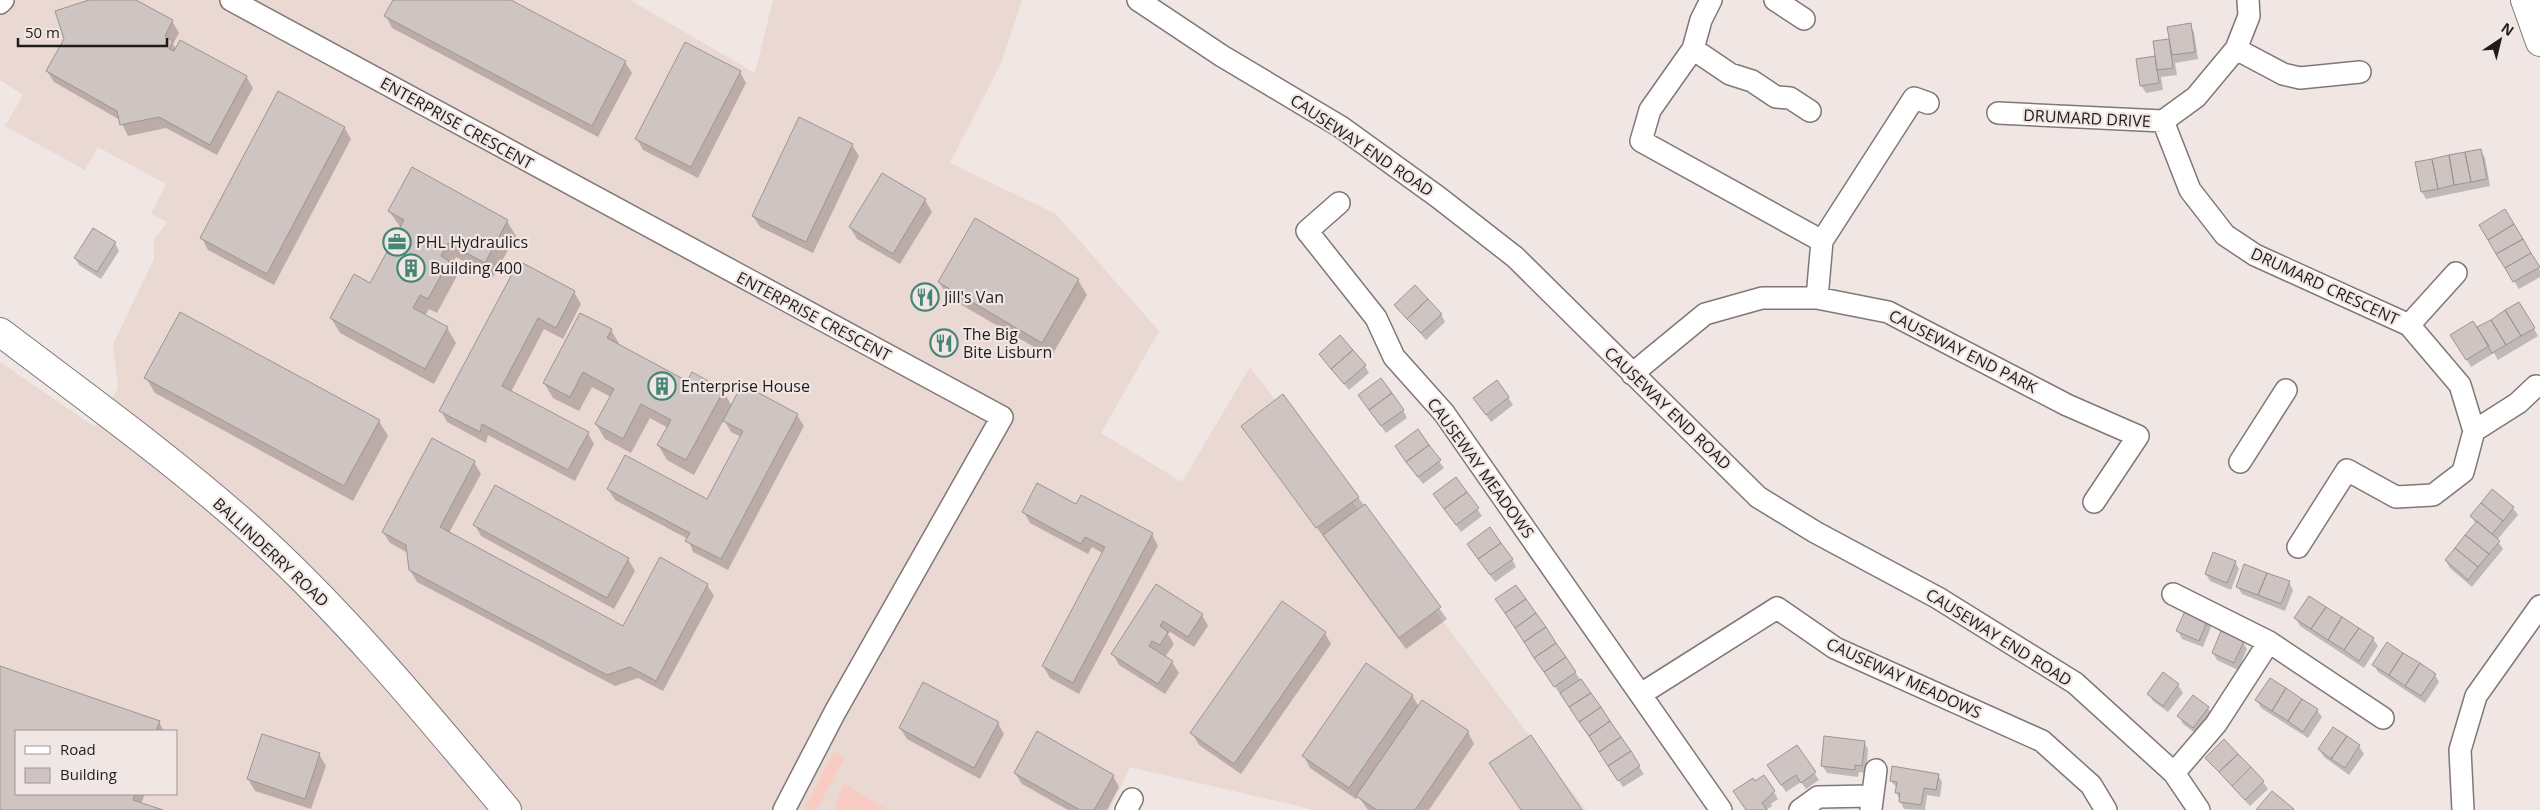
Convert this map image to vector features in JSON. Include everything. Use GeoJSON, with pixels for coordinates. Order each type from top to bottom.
{"type":"FeatureCollection","features":[{"type":"Feature","properties":{"kind":"main road"},"geometry":{"type":"LineString","coordinates":[[2525,0],[2540,42]]}},
{"type":"Feature","properties":{"kind":"main road","name":"BALLINDERRY ROAD"},"geometry":{"type":"LineString","coordinates":[[0,332],[175,466],[273,551],[362,641],[506,810]]}},
{"type":"Feature","properties":{"kind":"street"},"geometry":{"type":"LineString","coordinates":[[0,3],[3,0]]}},
{"type":"Feature","properties":{"kind":"street","name":"ENTERPRISE CRESCENT"},"geometry":{"type":"LineString","coordinates":[[231,0],[1002,417],[835,712],[784,810]]}},
{"type":"Feature","properties":{"kind":"street","name":"CAUSEWAY END ROAD"},"geometry":{"type":"LineString","coordinates":[[1138,0],[1222,56],[1341,127],[1438,197],[1515,257],[1758,496],[1815,532],[1938,598],[2075,684],[2174,773],[2199,810]]}},
{"type":"Feature","properties":{"kind":"street"},"geometry":{"type":"LineString","coordinates":[[1711,0],[1701,20],[1693,49],[1650,110],[1640,141],[1822,241]]}},
{"type":"Feature","properties":{"kind":"street"},"geometry":{"type":"LineString","coordinates":[[1775,0],[1804,19]]}},
{"type":"Feature","properties":{"kind":"street","name":"DRUMARD DRIVE"},"geometry":{"type":"LineString","coordinates":[[1998,113],[2163,121],[2196,98],[2236,49],[2249,16],[2248,0]]}},
{"type":"Feature","properties":{"kind":"street"},"geometry":{"type":"LineString","coordinates":[[1693,49],[1730,74],[1752,80],[1776,97],[1790,98],[1810,111]]}},
{"type":"Feature","properties":{"kind":"street"},"geometry":{"type":"LineString","coordinates":[[2236,49],[2283,74],[2300,78],[2360,72]]}},
{"type":"Feature","properties":{"kind":"street"},"geometry":{"type":"LineString","coordinates":[[1818,298],[1822,241],[1914,98],[1928,103]]}},
{"type":"Feature","properties":{"kind":"street","name":"DRUMARD CRESCENT"},"geometry":{"type":"LineString","coordinates":[[2163,121],[2190,190],[2225,235],[2254,255],[2409,325],[2460,385],[2474,431]]}},
{"type":"Feature","properties":{"kind":"street","name":"CAUSEWAY MEADOWS"},"geometry":{"type":"LineString","coordinates":[[1339,203],[1307,231],[1376,318],[1394,357],[1444,413],[1642,694],[1721,810]]}},
{"type":"Feature","properties":{"kind":"street","name":"DRUMARD CRESCENT"},"geometry":{"type":"LineString","coordinates":[[2409,325],[2456,273]]}},
{"type":"Feature","properties":{"kind":"street","name":"CAUSEWAY END PARK"},"geometry":{"type":"LineString","coordinates":[[1632,374],[1705,314],[1762,298],[1818,298],[1888,312],[2067,404],[2138,436],[2094,502]]}},
{"type":"Feature","properties":{"kind":"street"},"geometry":{"type":"LineString","coordinates":[[2298,547],[2348,470],[2396,498],[2432,494],[2463,472],[2474,431],[2518,403],[2536,386]]}},
{"type":"Feature","properties":{"kind":"street"},"geometry":{"type":"LineString","coordinates":[[2240,462],[2286,390]]}},
{"type":"Feature","properties":{"kind":"street"},"geometry":{"type":"LineString","coordinates":[[2174,594],[2269,642],[2383,718]]}},
{"type":"Feature","properties":{"kind":"street"},"geometry":{"type":"LineString","coordinates":[[2463,810],[2460,750],[2476,696],[2540,606]]}},
{"type":"Feature","properties":{"kind":"street","name":"CAUSEWAY MEADOWS"},"geometry":{"type":"LineString","coordinates":[[1642,694],[1777,608],[1835,648],[2042,741],[2091,785],[2106,810]]}},
{"type":"Feature","properties":{"kind":"street"},"geometry":{"type":"LineString","coordinates":[[2174,773],[2216,724],[2269,642]]}},
{"type":"Feature","properties":{"kind":"street"},"geometry":{"type":"LineString","coordinates":[[1800,810],[1818,797],[1871,803],[1876,770]]}},
{"type":"Feature","properties":{"kind":"shaded area"},"geometry":{"type":"Polygon","coordinates":[[[0,0],[630,0],[755,73],[773,0],[1022,0],[1001,63],[950,163],[1056,214],[1159,331],[1101,433],[1182,482],[1250,367],[1586,810],[1315,810],[1130,767],[1110,810],[0,810],[0,362],[95,427],[118,388],[113,344],[154,259],[154,240],[167,222],[151,214],[166,184],[98,147],[85,170],[5,126],[23,95],[0,80],[0,0]]]}},
{"type":"Feature","properties":{"kind":"shaded area"},"geometry":{"type":"Polygon","coordinates":[[[834,752],[845,757],[816,810],[804,810],[834,752]]]}},
{"type":"Feature","properties":{"kind":"shaded area"},"geometry":{"type":"Polygon","coordinates":[[[843,783],[888,810],[835,810],[843,783]]]}},
{"type":"Feature","properties":{"kind":"building"},"geometry":{"type":"Polygon","coordinates":[[[89,0],[136,0],[173,20],[165,36],[173,41],[169,49],[174,51],[180,40],[247,76],[210,145],[159,117],[120,125],[117,111],[46,71],[64,39],[55,11],[89,0]]]}},
{"type":"Feature","properties":{"kind":"building"},"geometry":{"type":"Polygon","coordinates":[[[393,0],[511,0],[626,61],[592,126],[384,16],[393,0]]]}},
{"type":"Feature","properties":{"kind":"building"},"geometry":{"type":"Polygon","coordinates":[[[2191,23],[2195,52],[2172,55],[2167,27],[2191,23]]]}},
{"type":"Feature","properties":{"kind":"building"},"geometry":{"type":"Polygon","coordinates":[[[2169,39],[2173,68],[2157,70],[2153,41],[2169,39]]]}},
{"type":"Feature","properties":{"kind":"building"},"geometry":{"type":"Polygon","coordinates":[[[685,42],[741,71],[691,167],[635,139],[685,42]]]}},
{"type":"Feature","properties":{"kind":"building"},"geometry":{"type":"Polygon","coordinates":[[[2155,56],[2159,83],[2140,86],[2136,59],[2155,56]]]}},
{"type":"Feature","properties":{"kind":"building"},"geometry":{"type":"Polygon","coordinates":[[[278,91],[345,127],[267,274],[200,238],[278,91]]]}},
{"type":"Feature","properties":{"kind":"building"},"geometry":{"type":"Polygon","coordinates":[[[799,117],[853,144],[806,242],[752,216],[799,117]]]}},
{"type":"Feature","properties":{"kind":"building"},"geometry":{"type":"Polygon","coordinates":[[[2481,149],[2487,179],[2471,182],[2465,152],[2481,149]]]}},
{"type":"Feature","properties":{"kind":"building"},"geometry":{"type":"Polygon","coordinates":[[[2465,152],[2471,182],[2454,185],[2449,155],[2465,152]]]}},
{"type":"Feature","properties":{"kind":"building"},"geometry":{"type":"Polygon","coordinates":[[[2449,155],[2454,185],[2438,189],[2432,159],[2449,155]]]}},
{"type":"Feature","properties":{"kind":"building"},"geometry":{"type":"Polygon","coordinates":[[[2432,159],[2438,189],[2421,192],[2415,162],[2432,159]]]}},
{"type":"Feature","properties":{"kind":"building","name":"Building 400"},"geometry":{"type":"Polygon","coordinates":[[[412,167],[508,220],[485,263],[448,243],[441,256],[449,261],[428,299],[420,295],[413,308],[448,327],[425,369],[330,318],[354,274],[370,283],[404,220],[388,211],[412,167]]]}},
{"type":"Feature","properties":{"kind":"building"},"geometry":{"type":"Polygon","coordinates":[[[882,173],[926,199],[893,254],[849,227],[882,173]]]}},
{"type":"Feature","properties":{"kind":"building"},"geometry":{"type":"Polygon","coordinates":[[[2505,209],[2514,224],[2488,240],[2479,225],[2505,209]]]}},
{"type":"Feature","properties":{"kind":"building"},"geometry":{"type":"Polygon","coordinates":[[[975,218],[1079,279],[1042,343],[938,282],[975,218]]]}},
{"type":"Feature","properties":{"kind":"building"},"geometry":{"type":"Polygon","coordinates":[[[2514,224],[2523,239],[2496,254],[2488,240],[2514,224]]]}},
{"type":"Feature","properties":{"kind":"building"},"geometry":{"type":"Polygon","coordinates":[[[93,228],[116,242],[97,272],[74,258],[93,228]]]}},
{"type":"Feature","properties":{"kind":"building"},"geometry":{"type":"Polygon","coordinates":[[[2523,239],[2531,253],[2505,268],[2496,254],[2523,239]]]}},
{"type":"Feature","properties":{"kind":"building"},"geometry":{"type":"Polygon","coordinates":[[[2531,253],[2540,267],[2513,282],[2505,268],[2531,253]]]}},
{"type":"Feature","properties":{"kind":"building"},"geometry":{"type":"Polygon","coordinates":[[[519,261],[575,291],[556,328],[538,318],[502,386],[589,432],[568,470],[482,424],[480,432],[439,411],[519,261]]]}},
{"type":"Feature","properties":{"kind":"building"},"geometry":{"type":"Polygon","coordinates":[[[1415,285],[1428,299],[1407,319],[1394,305],[1415,285]]]}},
{"type":"Feature","properties":{"kind":"building"},"geometry":{"type":"Polygon","coordinates":[[[1428,299],[1442,314],[1421,333],[1407,319],[1428,299]]]}},
{"type":"Feature","properties":{"kind":"building"},"geometry":{"type":"Polygon","coordinates":[[[2519,302],[2535,328],[2521,336],[2505,310],[2519,302]]]}},
{"type":"Feature","properties":{"kind":"building"},"geometry":{"type":"Polygon","coordinates":[[[2505,310],[2521,336],[2506,345],[2491,320],[2505,310]]]}},
{"type":"Feature","properties":{"kind":"building"},"geometry":{"type":"Polygon","coordinates":[[[180,312],[380,420],[344,486],[144,378],[180,312]]]}},
{"type":"Feature","properties":{"kind":"building","name":"Enterprise House"},"geometry":{"type":"Polygon","coordinates":[[[580,313],[612,329],[607,338],[687,381],[692,372],[724,390],[686,460],[657,445],[671,420],[641,404],[623,439],[595,424],[614,389],[583,372],[570,397],[543,383],[580,313]]]}},
{"type":"Feature","properties":{"kind":"building"},"geometry":{"type":"Polygon","coordinates":[[[2491,320],[2506,345],[2492,353],[2477,327],[2491,320]]]}},
{"type":"Feature","properties":{"kind":"building"},"geometry":{"type":"Polygon","coordinates":[[[2473,321],[2489,346],[2466,360],[2450,335],[2473,321]]]}},
{"type":"Feature","properties":{"kind":"building"},"geometry":{"type":"Polygon","coordinates":[[[1340,335],[1353,350],[1331,369],[1319,354],[1340,335]]]}},
{"type":"Feature","properties":{"kind":"building"},"geometry":{"type":"Polygon","coordinates":[[[1353,350],[1366,365],[1344,384],[1331,369],[1353,350]]]}},
{"type":"Feature","properties":{"kind":"building"},"geometry":{"type":"Polygon","coordinates":[[[1381,378],[1392,393],[1369,410],[1358,395],[1381,378]]]}},
{"type":"Feature","properties":{"kind":"building"},"geometry":{"type":"Polygon","coordinates":[[[1497,380],[1509,397],[1486,415],[1473,398],[1497,380]]]}},
{"type":"Feature","properties":{"kind":"building"},"geometry":{"type":"Polygon","coordinates":[[[742,384],[798,414],[721,559],[685,541],[690,533],[607,489],[625,455],[707,499],[743,431],[723,421],[742,384]]]}},
{"type":"Feature","properties":{"kind":"building"},"geometry":{"type":"Polygon","coordinates":[[[1392,393],[1404,410],[1381,426],[1369,410],[1392,393]]]}},
{"type":"Feature","properties":{"kind":"building"},"geometry":{"type":"Polygon","coordinates":[[[1283,394],[1359,497],[1316,528],[1241,426],[1283,394]]]}},
{"type":"Feature","properties":{"kind":"building"},"geometry":{"type":"Polygon","coordinates":[[[1418,429],[1429,445],[1406,462],[1395,446],[1418,429]]]}},
{"type":"Feature","properties":{"kind":"building"},"geometry":{"type":"Polygon","coordinates":[[[432,438],[475,461],[440,527],[623,626],[660,557],[708,584],[656,681],[630,667],[607,675],[409,570],[406,545],[382,532],[432,438]]]}},
{"type":"Feature","properties":{"kind":"building"},"geometry":{"type":"Polygon","coordinates":[[[1429,445],[1441,460],[1418,477],[1406,462],[1429,445]]]}},
{"type":"Feature","properties":{"kind":"building"},"geometry":{"type":"Polygon","coordinates":[[[1456,477],[1467,492],[1444,509],[1433,494],[1456,477]]]}},
{"type":"Feature","properties":{"kind":"building"},"geometry":{"type":"Polygon","coordinates":[[[1037,483],[1076,504],[1081,495],[1153,533],[1073,683],[1042,666],[1105,547],[1085,537],[1081,544],[1022,512],[1037,483]]]}},
{"type":"Feature","properties":{"kind":"building"},"geometry":{"type":"Polygon","coordinates":[[[495,485],[629,558],[607,598],[473,525],[495,485]]]}},
{"type":"Feature","properties":{"kind":"building"},"geometry":{"type":"Polygon","coordinates":[[[2492,489],[2514,507],[2503,521],[2481,503],[2492,489]]]}},
{"type":"Feature","properties":{"kind":"building"},"geometry":{"type":"Polygon","coordinates":[[[1467,492],[1479,508],[1456,525],[1444,509],[1467,492]]]}},
{"type":"Feature","properties":{"kind":"building"},"geometry":{"type":"Polygon","coordinates":[[[2481,503],[2503,521],[2492,534],[2470,516],[2481,503]]]}},
{"type":"Feature","properties":{"kind":"building"},"geometry":{"type":"Polygon","coordinates":[[[1365,504],[1441,607],[1399,638],[1323,535],[1365,504]]]}},
{"type":"Feature","properties":{"kind":"building"},"geometry":{"type":"Polygon","coordinates":[[[2477,521],[2500,541],[2489,554],[2465,535],[2477,521]]]}},
{"type":"Feature","properties":{"kind":"building"},"geometry":{"type":"Polygon","coordinates":[[[1490,527],[1501,543],[1478,559],[1467,544],[1490,527]]]}},
{"type":"Feature","properties":{"kind":"building"},"geometry":{"type":"Polygon","coordinates":[[[2465,535],[2489,554],[2478,567],[2455,548],[2465,535]]]}},
{"type":"Feature","properties":{"kind":"building"},"geometry":{"type":"Polygon","coordinates":[[[1501,543],[1513,559],[1490,575],[1478,559],[1501,543]]]}},
{"type":"Feature","properties":{"kind":"building"},"geometry":{"type":"Polygon","coordinates":[[[2455,548],[2478,567],[2468,580],[2445,560],[2455,548]]]}},
{"type":"Feature","properties":{"kind":"building"},"geometry":{"type":"Polygon","coordinates":[[[2213,552],[2236,561],[2227,583],[2205,574],[2213,552]]]}},
{"type":"Feature","properties":{"kind":"building"},"geometry":{"type":"Polygon","coordinates":[[[2244,564],[2267,573],[2258,595],[2236,587],[2244,564]]]}},
{"type":"Feature","properties":{"kind":"building"},"geometry":{"type":"Polygon","coordinates":[[[2267,573],[2290,581],[2281,604],[2258,595],[2267,573]]]}},
{"type":"Feature","properties":{"kind":"building"},"geometry":{"type":"Polygon","coordinates":[[[1156,584],[1203,614],[1188,637],[1163,621],[1160,626],[1168,632],[1160,645],[1152,641],[1149,646],[1173,661],[1158,684],[1111,654],[1156,584]]]}},
{"type":"Feature","properties":{"kind":"building"},"geometry":{"type":"Polygon","coordinates":[[[1516,585],[1526,599],[1505,613],[1495,599],[1516,585]]]}},
{"type":"Feature","properties":{"kind":"building"},"geometry":{"type":"Polygon","coordinates":[[[2309,596],[2326,607],[2311,629],[2294,618],[2309,596]]]}},
{"type":"Feature","properties":{"kind":"building"},"geometry":{"type":"Polygon","coordinates":[[[1526,599],[1536,613],[1515,628],[1505,613],[1526,599]]]}},
{"type":"Feature","properties":{"kind":"building"},"geometry":{"type":"Polygon","coordinates":[[[1282,601],[1326,632],[1234,764],[1190,733],[1282,601]]]}},
{"type":"Feature","properties":{"kind":"building"},"geometry":{"type":"Polygon","coordinates":[[[2326,607],[2342,617],[2328,640],[2311,629],[2326,607]]]}},
{"type":"Feature","properties":{"kind":"building"},"geometry":{"type":"Polygon","coordinates":[[[2186,609],[2208,619],[2199,641],[2176,631],[2186,609]]]}},
{"type":"Feature","properties":{"kind":"building"},"geometry":{"type":"Polygon","coordinates":[[[1536,613],[1546,627],[1524,642],[1515,628],[1536,613]]]}},
{"type":"Feature","properties":{"kind":"building"},"geometry":{"type":"Polygon","coordinates":[[[2342,617],[2359,628],[2344,650],[2328,640],[2342,617]]]}},
{"type":"Feature","properties":{"kind":"building"},"geometry":{"type":"Polygon","coordinates":[[[1546,627],[1556,643],[1534,658],[1524,642],[1546,627]]]}},
{"type":"Feature","properties":{"kind":"building"},"geometry":{"type":"Polygon","coordinates":[[[2359,628],[2374,638],[2359,661],[2344,650],[2359,628]]]}},
{"type":"Feature","properties":{"kind":"building"},"geometry":{"type":"Polygon","coordinates":[[[2221,631],[2244,641],[2234,663],[2212,653],[2221,631]]]}},
{"type":"Feature","properties":{"kind":"building"},"geometry":{"type":"Polygon","coordinates":[[[2387,642],[2403,653],[2389,675],[2372,665],[2387,642]]]}},
{"type":"Feature","properties":{"kind":"building"},"geometry":{"type":"Polygon","coordinates":[[[1556,643],[1566,657],[1544,672],[1534,658],[1556,643]]]}},
{"type":"Feature","properties":{"kind":"building"},"geometry":{"type":"Polygon","coordinates":[[[2403,653],[2420,663],[2405,686],[2389,675],[2403,653]]]}},
{"type":"Feature","properties":{"kind":"building"},"geometry":{"type":"Polygon","coordinates":[[[1566,657],[1576,672],[1554,687],[1544,672],[1566,657]]]}},
{"type":"Feature","properties":{"kind":"building"},"geometry":{"type":"Polygon","coordinates":[[[1366,663],[1413,695],[1349,788],[1302,756],[1366,663]]]}},
{"type":"Feature","properties":{"kind":"building"},"geometry":{"type":"Polygon","coordinates":[[[2420,663],[2436,674],[2421,696],[2405,686],[2420,663]]]}},
{"type":"Feature","properties":{"kind":"building"},"geometry":{"type":"Polygon","coordinates":[[[0,666],[160,721],[156,730],[15,730],[15,795],[135,795],[133,800],[163,810],[0,810],[0,666]]]}},
{"type":"Feature","properties":{"kind":"building"},"geometry":{"type":"Polygon","coordinates":[[[2163,672],[2179,684],[2163,706],[2147,694],[2163,672]]]}},
{"type":"Feature","properties":{"kind":"building"},"geometry":{"type":"Polygon","coordinates":[[[2270,678],[2286,688],[2272,711],[2255,700],[2270,678]]]}},
{"type":"Feature","properties":{"kind":"building"},"geometry":{"type":"Polygon","coordinates":[[[1581,679],[1591,693],[1569,707],[1560,693],[1581,679]]]}},
{"type":"Feature","properties":{"kind":"building"},"geometry":{"type":"Polygon","coordinates":[[[923,682],[999,722],[974,768],[899,728],[923,682]]]}},
{"type":"Feature","properties":{"kind":"building"},"geometry":{"type":"Polygon","coordinates":[[[2286,688],[2302,699],[2288,721],[2272,711],[2286,688]]]}},
{"type":"Feature","properties":{"kind":"building"},"geometry":{"type":"Polygon","coordinates":[[[1591,693],[1601,707],[1579,722],[1569,707],[1591,693]]]}},
{"type":"Feature","properties":{"kind":"building"},"geometry":{"type":"Polygon","coordinates":[[[2193,695],[2209,707],[2193,728],[2177,716],[2193,695]]]}},
{"type":"Feature","properties":{"kind":"building"},"geometry":{"type":"Polygon","coordinates":[[[2302,699],[2318,709],[2303,732],[2288,721],[2302,699]]]}},
{"type":"Feature","properties":{"kind":"building"},"geometry":{"type":"Polygon","coordinates":[[[1422,700],[1469,731],[1415,810],[1377,810],[1356,796],[1422,700]]]}},
{"type":"Feature","properties":{"kind":"building"},"geometry":{"type":"Polygon","coordinates":[[[1601,707],[1610,721],[1589,736],[1579,722],[1601,707]]]}},
{"type":"Feature","properties":{"kind":"building"},"geometry":{"type":"Polygon","coordinates":[[[1610,721],[1621,737],[1599,752],[1589,736],[1610,721]]]}},
{"type":"Feature","properties":{"kind":"building"},"geometry":{"type":"Polygon","coordinates":[[[2333,727],[2347,736],[2331,759],[2318,749],[2333,727]]]}},
{"type":"Feature","properties":{"kind":"building"},"geometry":{"type":"Polygon","coordinates":[[[1037,731],[1114,775],[1094,810],[1080,810],[1014,773],[1037,731]]]}},
{"type":"Feature","properties":{"kind":"building"},"geometry":{"type":"Polygon","coordinates":[[[262,734],[320,753],[305,799],[247,779],[262,734]]]}},
{"type":"Feature","properties":{"kind":"building"},"geometry":{"type":"Polygon","coordinates":[[[1531,735],[1582,810],[1521,810],[1489,763],[1531,735]]]}},
{"type":"Feature","properties":{"kind":"building"},"geometry":{"type":"Polygon","coordinates":[[[1824,736],[1865,741],[1862,766],[1855,765],[1855,770],[1821,766],[1824,736]]]}},
{"type":"Feature","properties":{"kind":"building"},"geometry":{"type":"Polygon","coordinates":[[[2347,736],[2360,745],[2345,768],[2331,759],[2347,736]]]}},
{"type":"Feature","properties":{"kind":"building"},"geometry":{"type":"Polygon","coordinates":[[[1621,737],[1631,751],[1608,766],[1599,752],[1621,737]]]}},
{"type":"Feature","properties":{"kind":"building"},"geometry":{"type":"Polygon","coordinates":[[[2224,739],[2238,754],[2219,772],[2205,758],[2224,739]]]}},
{"type":"Feature","properties":{"kind":"building"},"geometry":{"type":"Polygon","coordinates":[[[1797,745],[1816,772],[1801,783],[1796,775],[1781,785],[1767,765],[1797,745]]]}},
{"type":"Feature","properties":{"kind":"building"},"geometry":{"type":"Polygon","coordinates":[[[1631,751],[1640,766],[1618,781],[1608,766],[1631,751]]]}},
{"type":"Feature","properties":{"kind":"building"},"geometry":{"type":"Polygon","coordinates":[[[2238,754],[2251,767],[2232,786],[2219,772],[2238,754]]]}},
{"type":"Feature","properties":{"kind":"building"},"geometry":{"type":"Polygon","coordinates":[[[1892,766],[1939,774],[1936,790],[1924,788],[1921,805],[1899,802],[1900,793],[1895,793],[1897,782],[1890,781],[1892,766]]]}},
{"type":"Feature","properties":{"kind":"building"},"geometry":{"type":"Polygon","coordinates":[[[2251,767],[2264,781],[2245,800],[2232,786],[2251,767]]]}},
{"type":"Feature","properties":{"kind":"building"},"geometry":{"type":"Polygon","coordinates":[[[1764,775],[1775,791],[1762,803],[1767,810],[1746,810],[1733,791],[1753,778],[1755,781],[1764,775]]]}},
{"type":"Feature","properties":{"kind":"building"},"geometry":{"type":"Polygon","coordinates":[[[2272,791],[2294,809],[2256,810],[2272,791]]]}},
{"type":"Feature","properties":{"kind":"place","name":"PHL Hydraulics"},"geometry":{"type":"Point","coordinates":[397,242]}},
{"type":"Feature","properties":{"kind":"place","name":"Building 400"},"geometry":{"type":"Point","coordinates":[411,268]}},
{"type":"Feature","properties":{"kind":"place","name":"Jill's Van"},"geometry":{"type":"Point","coordinates":[925,297]}},
{"type":"Feature","properties":{"kind":"place","name":"The Big Bite Lisburn"},"geometry":{"type":"Point","coordinates":[944,343]}},
{"type":"Feature","properties":{"kind":"place","name":"Enterprise House"},"geometry":{"type":"Point","coordinates":[662,386]}}]}
